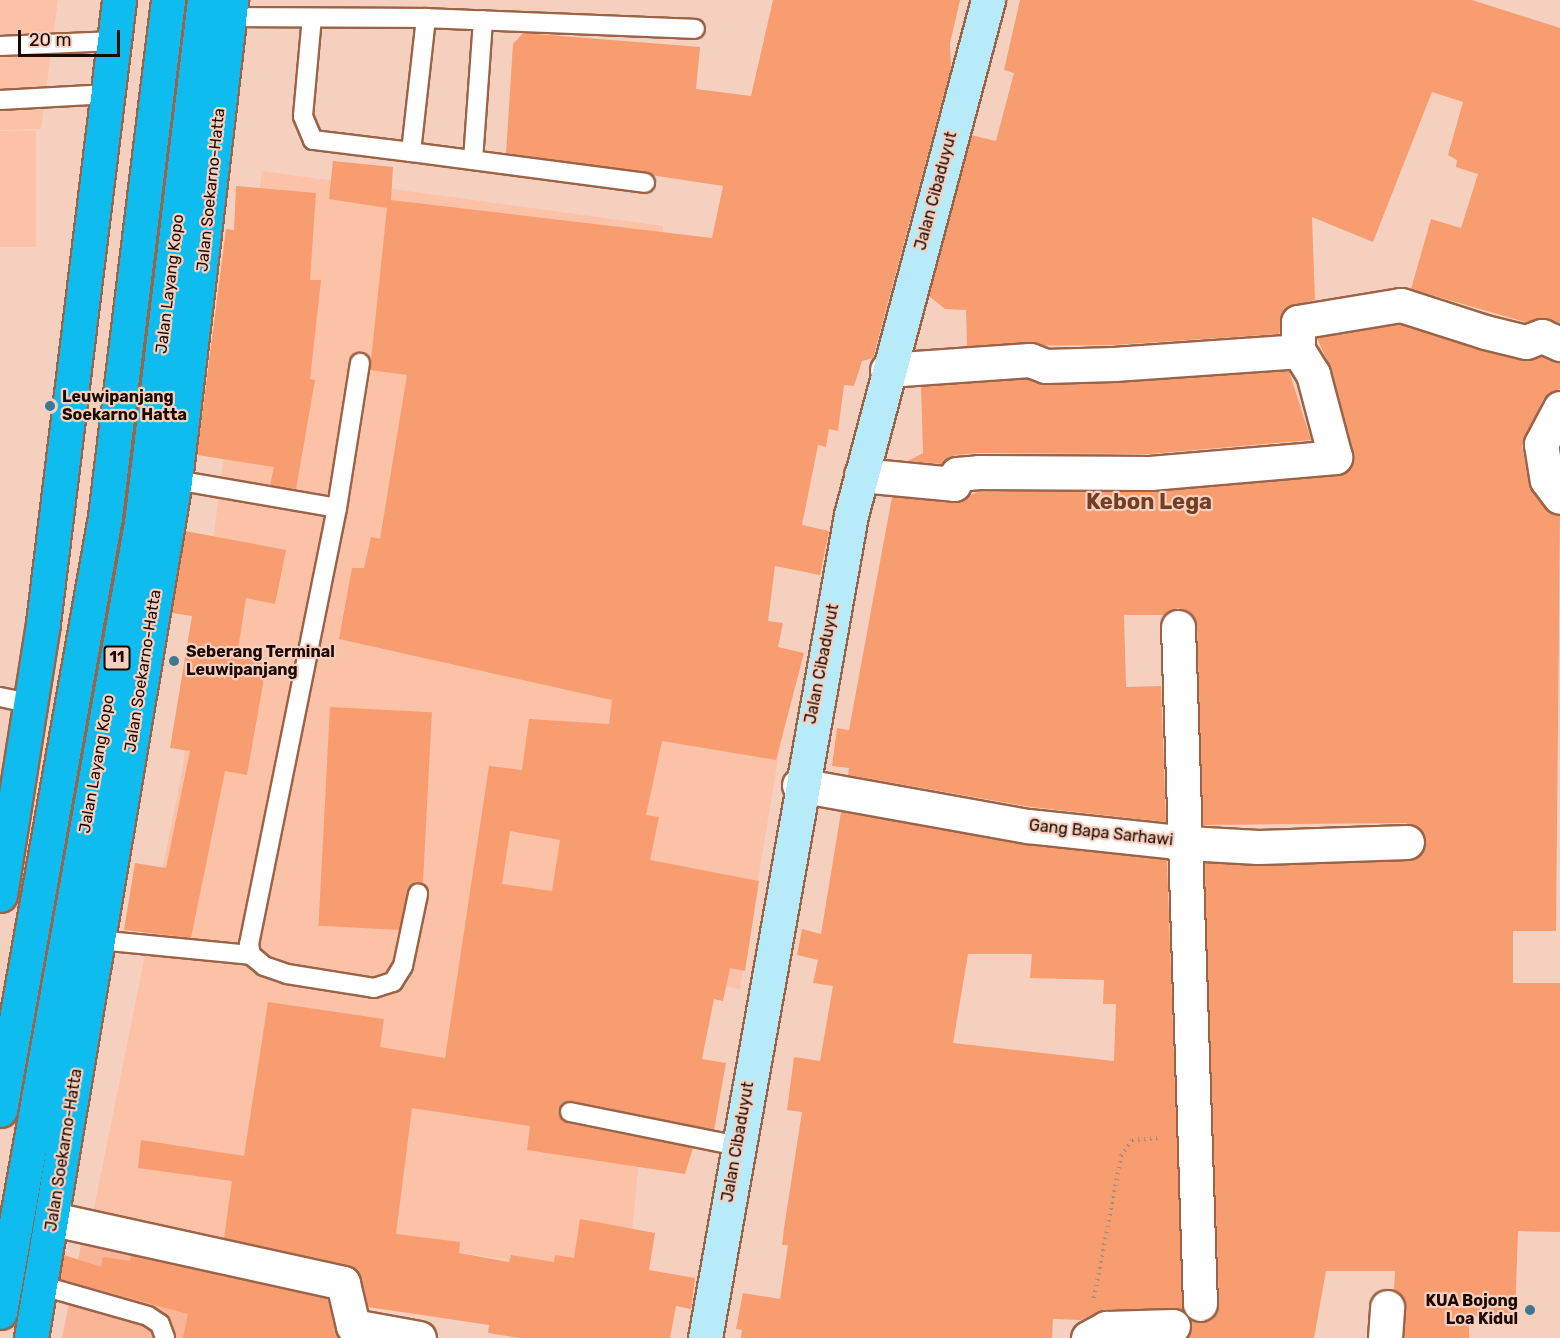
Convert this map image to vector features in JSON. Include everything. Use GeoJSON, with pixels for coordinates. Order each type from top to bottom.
{"type":"FeatureCollection","features":[{"type":"Feature","properties":{"kind":"highway"},"geometry":{"type":"LineString","coordinates":[[0,895],[32,704],[109,94],[118,0]]}},
{"type":"Feature","properties":{"kind":"highway","name":"Jalan Layang Kopo"},"geometry":{"type":"LineString","coordinates":[[0,1110],[105,518],[168,0]]}},
{"type":"Feature","properties":{"kind":"highway","name":"Jalan Layang Kopo"},"geometry":{"type":"LineString","coordinates":[[0,1312],[141,523],[222,6]]}},
{"type":"Feature","properties":{"kind":"highway","name":"Jalan Soekarno-Hatta"},"geometry":{"type":"LineString","coordinates":[[31,1338],[43,1286],[175,480],[222,6]]}},
{"type":"Feature","properties":{"kind":"street","name":"Jalan Cibaduyut"},"geometry":{"type":"LineString","coordinates":[[705,1338],[799,784],[861,475],[887,370],[988,0]]}},
{"type":"Feature","properties":{"kind":"street"},"geometry":{"type":"LineString","coordinates":[[861,475],[954,484],[957,474],[979,472],[1150,473],[1335,457],[1312,374],[1298,350],[1298,322],[1401,305],[1526,342],[1542,336],[1560,344]]}},
{"type":"Feature","properties":{"kind":"street"},"geometry":{"type":"LineString","coordinates":[[887,370],[1030,360],[1046,366],[1114,364],[1298,350]]}},
{"type":"Feature","properties":{"kind":"street"},"geometry":{"type":"LineString","coordinates":[[1560,408],[1541,444],[1547,480],[1560,497]]}},
{"type":"Feature","properties":{"kind":"street"},"geometry":{"type":"LineString","coordinates":[[1178,627],[1187,843],[1200,1304]]}},
{"type":"Feature","properties":{"kind":"street","name":"Gang Bapa Sarhawi"},"geometry":{"type":"LineString","coordinates":[[799,784],[1028,826],[1187,843],[1258,847],[1407,842]]}},
{"type":"Feature","properties":{"kind":"street"},"geometry":{"type":"LineString","coordinates":[[53,1220],[343,1283],[349,1321],[357,1329],[419,1338]]}},
{"type":"Feature","properties":{"kind":"street"},"geometry":{"type":"LineString","coordinates":[[1089,1336],[1173,1326]]}},
{"type":"Feature","properties":{"kind":"lane"},"geometry":{"type":"LineString","coordinates":[[222,6],[312,18],[426,18],[695,29]]}},
{"type":"Feature","properties":{"kind":"lane"},"geometry":{"type":"LineString","coordinates":[[312,18],[303,116],[313,140],[645,183]]}},
{"type":"Feature","properties":{"kind":"lane"},"geometry":{"type":"LineString","coordinates":[[411,152],[426,18]]}},
{"type":"Feature","properties":{"kind":"lane"},"geometry":{"type":"LineString","coordinates":[[473,160],[483,21]]}},
{"type":"Feature","properties":{"kind":"lane"},"geometry":{"type":"LineString","coordinates":[[0,46],[114,41]]}},
{"type":"Feature","properties":{"kind":"lane"},"geometry":{"type":"LineString","coordinates":[[0,100],[109,94]]}},
{"type":"Feature","properties":{"kind":"lane"},"geometry":{"type":"LineString","coordinates":[[251,955],[249,944],[337,508],[360,363]]}},
{"type":"Feature","properties":{"kind":"lane"},"geometry":{"type":"LineString","coordinates":[[175,480],[337,508]]}},
{"type":"Feature","properties":{"kind":"lane"},"geometry":{"type":"LineString","coordinates":[[0,697],[32,704]]}},
{"type":"Feature","properties":{"kind":"lane"},"geometry":{"type":"LineString","coordinates":[[98,940],[251,955],[264,966],[287,974],[374,988],[393,982],[403,966],[418,894]]}},
{"type":"Feature","properties":{"kind":"lane"},"geometry":{"type":"LineString","coordinates":[[570,1112],[738,1146]]}},
{"type":"Feature","properties":{"kind":"lane"},"geometry":{"type":"LineString","coordinates":[[43,1286],[148,1316],[160,1324],[165,1338]]}},
{"type":"Feature","properties":{"kind":"path"},"geometry":{"type":"LineString","coordinates":[[1089,1336],[1101,1245],[1108,1236],[1125,1148],[1139,1139],[1195,1136]]}},
{"type":"Feature","properties":{"kind":"shaded area"},"geometry":{"type":"Polygon","coordinates":[[[0,0],[58,0],[41,129],[0,130],[0,0]]]}},
{"type":"Feature","properties":{"kind":"shaded area"},"geometry":{"type":"Polygon","coordinates":[[[0,131],[36,131],[36,247],[0,247],[0,131]]]}},
{"type":"Feature","properties":{"kind":"shaded area"},"geometry":{"type":"Polygon","coordinates":[[[262,171],[663,226],[649,730],[780,747],[740,989],[493,948],[462,1108],[640,1147],[628,1277],[365,1239],[360,1271],[91,1223],[182,772],[262,171]]]}},
{"type":"Feature","properties":{"kind":"shaded area"},"geometry":{"type":"Polygon","coordinates":[[[84,1231],[341,1290],[361,1338],[62,1338],[84,1231]]]}},
{"type":"Feature","properties":{"kind":"building"},"geometry":{"type":"Polygon","coordinates":[[[773,0],[960,0],[950,43],[951,68],[873,358],[862,361],[854,386],[844,385],[838,431],[829,429],[826,447],[818,445],[802,525],[829,531],[820,575],[775,566],[768,621],[783,623],[778,647],[804,653],[776,760],[662,741],[646,815],[659,817],[650,860],[759,881],[745,971],[730,968],[723,1001],[714,999],[702,1059],[726,1063],[714,1130],[572,1101],[561,1105],[559,1115],[567,1123],[693,1148],[685,1174],[527,1150],[530,1126],[412,1108],[396,1234],[460,1242],[459,1253],[509,1262],[511,1255],[554,1262],[555,1255],[574,1258],[580,1219],[655,1233],[649,1270],[695,1278],[691,1309],[676,1306],[670,1338],[520,1338],[488,1333],[489,1325],[368,1307],[361,1278],[348,1265],[224,1238],[232,1181],[138,1168],[141,1140],[244,1156],[268,1002],[384,1019],[380,1047],[445,1058],[489,766],[522,770],[529,719],[609,724],[612,700],[339,639],[352,568],[364,568],[371,537],[380,539],[407,375],[370,370],[387,208],[329,199],[333,161],[393,167],[391,200],[712,238],[723,186],[506,153],[513,44],[523,33],[700,47],[696,89],[751,96],[773,0]],[[510,831],[502,884],[552,891],[560,840],[510,831]]]}},
{"type":"Feature","properties":{"kind":"building"},"geometry":{"type":"Polygon","coordinates":[[[1020,0],[1472,0],[1560,28],[1560,323],[1549,319],[1525,322],[1411,289],[1431,219],[1461,228],[1478,174],[1456,167],[1457,160],[1448,155],[1463,102],[1432,92],[1373,242],[1312,217],[1315,300],[1287,307],[1279,334],[1113,345],[967,346],[966,310],[945,309],[929,296],[971,135],[996,141],[1014,73],[1004,70],[1020,0]]]}},
{"type":"Feature","properties":{"kind":"building"},"geometry":{"type":"Polygon","coordinates":[[[236,186],[316,193],[310,280],[321,280],[310,379],[315,380],[296,489],[270,485],[274,467],[197,455],[226,229],[234,230],[236,186]]]}},
{"type":"Feature","properties":{"kind":"building"},"geometry":{"type":"Polygon","coordinates":[[[1400,324],[1522,360],[1541,356],[1560,362],[1560,389],[1543,399],[1522,446],[1532,491],[1546,509],[1560,515],[1556,931],[1513,931],[1513,983],[1560,983],[1560,1232],[1518,1231],[1515,1317],[1469,1316],[1469,1338],[1404,1338],[1406,1308],[1394,1290],[1395,1271],[1326,1271],[1314,1338],[1189,1338],[1190,1320],[1209,1320],[1219,1303],[1204,863],[1408,861],[1423,851],[1423,833],[1406,823],[1203,825],[1197,626],[1194,617],[1178,608],[1165,615],[1124,615],[1126,687],[1161,686],[1166,822],[1031,807],[848,775],[849,768],[832,766],[837,728],[849,730],[892,497],[953,503],[980,491],[1152,492],[1337,476],[1352,464],[1353,452],[1331,369],[1317,338],[1400,324]]]}},
{"type":"Feature","properties":{"kind":"building"},"geometry":{"type":"Polygon","coordinates":[[[1289,371],[1311,440],[1149,454],[979,453],[955,455],[942,464],[908,461],[923,453],[921,386],[1027,379],[1047,385],[1115,383],[1289,371]]]}},
{"type":"Feature","properties":{"kind":"building"},"geometry":{"type":"Polygon","coordinates":[[[185,531],[286,550],[275,604],[246,598],[237,656],[267,661],[247,775],[225,771],[191,938],[124,930],[135,863],[166,868],[190,751],[170,748],[192,616],[172,613],[185,531]]]}},
{"type":"Feature","properties":{"kind":"building"},"geometry":{"type":"Polygon","coordinates":[[[330,707],[432,712],[420,931],[319,926],[330,707]]]}},
{"type":"Feature","properties":{"kind":"building"},"geometry":{"type":"Polygon","coordinates":[[[841,812],[1025,844],[1167,860],[1183,1310],[1105,1309],[1081,1320],[1053,1319],[1052,1338],[741,1338],[742,1330],[736,1329],[743,1293],[780,1299],[788,1245],[782,1245],[784,1228],[802,1112],[787,1110],[794,1057],[820,1061],[833,986],[813,983],[818,960],[797,955],[802,929],[821,934],[841,812]],[[968,954],[953,1043],[1114,1061],[1116,1004],[1103,1004],[1104,980],[1030,978],[1032,954],[968,954]]]}},
{"type":"Feature","properties":{"kind":"building"},"geometry":{"type":"Polygon","coordinates":[[[64,1255],[101,1267],[103,1257],[130,1261],[131,1255],[327,1299],[339,1338],[183,1338],[188,1314],[60,1279],[64,1255]]]}},
{"type":"Feature","properties":{"kind":"place","name":"Leuwipanjang Soekarno Hatta"},"geometry":{"type":"Point","coordinates":[50,406]}},
{"type":"Feature","properties":{"kind":"place","name":"Seberang Terminal Leuwipanjang"},"geometry":{"type":"Point","coordinates":[174,661]}},
{"type":"Feature","properties":{"kind":"place","name":"KUA Bojong Loa Kidul"},"geometry":{"type":"Point","coordinates":[1530,1310]}},
{"type":"Feature","properties":{"kind":"district","name":"Kebon Lega"},"geometry":{"type":"Point","coordinates":[1149,502]}}]}
